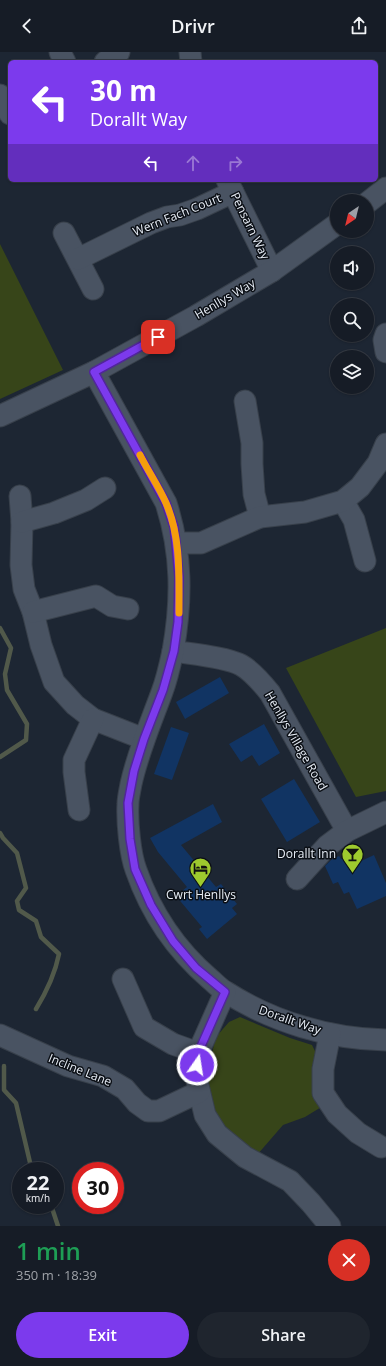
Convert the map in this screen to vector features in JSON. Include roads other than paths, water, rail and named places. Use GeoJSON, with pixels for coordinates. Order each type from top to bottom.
{"type":"FeatureCollection","features":[{"type":"Feature","properties":{"kind":"street"},"geometry":{"type":"LineString","coordinates":[[108,60],[119,52]]}},
{"type":"Feature","properties":{"kind":"street"},"geometry":{"type":"LineString","coordinates":[[0,95],[8,110]]}},
{"type":"Feature","properties":{"kind":"street","name":"Wern Fach Court"},"geometry":{"type":"LineString","coordinates":[[78,259],[151,223],[197,209],[230,186]]}},
{"type":"Feature","properties":{"kind":"street","name":"Pensarn Way"},"geometry":{"type":"LineString","coordinates":[[230,186],[272,271]]}},
{"type":"Feature","properties":{"kind":"street"},"geometry":{"type":"LineString","coordinates":[[374,197],[386,188]]}},
{"type":"Feature","properties":{"kind":"street","name":"Henllys Way"},"geometry":{"type":"LineString","coordinates":[[0,416],[94,372],[196,316],[272,271],[330,229]]}},
{"type":"Feature","properties":{"kind":"street"},"geometry":{"type":"LineString","coordinates":[[64,233],[93,289]]}},
{"type":"Feature","properties":{"kind":"street"},"geometry":{"type":"LineString","coordinates":[[386,334],[384,340],[386,352]]}},
{"type":"Feature","properties":{"kind":"street"},"geometry":{"type":"LineString","coordinates":[[94,372],[166,503],[174,527],[179,577],[178,622],[174,651]]}},
{"type":"Feature","properties":{"kind":"street"},"geometry":{"type":"LineString","coordinates":[[245,401],[252,443],[254,494],[260,517]]}},
{"type":"Feature","properties":{"kind":"street"},"geometry":{"type":"LineString","coordinates":[[176,544],[201,543],[260,517],[305,512],[343,502],[360,487],[378,463],[386,444]]}},
{"type":"Feature","properties":{"kind":"street"},"geometry":{"type":"LineString","coordinates":[[22,522],[54,513],[86,500],[105,488]]}},
{"type":"Feature","properties":{"kind":"street"},"geometry":{"type":"LineString","coordinates":[[20,496],[22,522],[21,564],[24,589],[33,612],[41,645],[54,682],[75,705],[93,719],[144,739]]}},
{"type":"Feature","properties":{"kind":"street"},"geometry":{"type":"LineString","coordinates":[[343,502],[354,520],[365,561]]}},
{"type":"Feature","properties":{"kind":"street"},"geometry":{"type":"LineString","coordinates":[[33,612],[96,596],[112,606],[128,608]]}},
{"type":"Feature","properties":{"kind":"street","name":"Dorallt Way"},"geometry":{"type":"LineString","coordinates":[[174,651],[163,690],[144,739],[134,771],[128,803],[130,839],[135,869],[151,905],[173,941],[196,968],[225,992],[264,1013],[297,1025],[330,1034],[362,1040],[386,1040]]}},
{"type":"Feature","properties":{"kind":"street","name":"Henllys Village Road"},"geometry":{"type":"LineString","coordinates":[[174,651],[221,659],[241,665],[257,678],[270,692],[347,831]]}},
{"type":"Feature","properties":{"kind":"street"},"geometry":{"type":"LineString","coordinates":[[79,810],[74,760],[93,719]]}},
{"type":"Feature","properties":{"kind":"street"},"geometry":{"type":"LineString","coordinates":[[297,879],[328,846],[347,831],[386,812]]}},
{"type":"Feature","properties":{"kind":"street"},"geometry":{"type":"LineString","coordinates":[[123,979],[144,1027],[173,1044],[198,1053]]}},
{"type":"Feature","properties":{"kind":"street"},"geometry":{"type":"LineString","coordinates":[[225,992],[198,1053],[196,1077],[205,1115],[217,1134],[245,1157],[290,1181],[311,1202],[330,1226]]}},
{"type":"Feature","properties":{"kind":"street","name":"Dorallt Way"},"geometry":{"type":"LineString","coordinates":[[330,1034],[323,1069],[323,1093],[337,1114],[358,1133],[381,1147]]}},
{"type":"Feature","properties":{"kind":"street","name":"Incline Lane"},"geometry":{"type":"LineString","coordinates":[[0,1036],[68,1066],[103,1076],[125,1089],[137,1103],[148,1111],[159,1111],[199,1092]]}},
{"type":"Feature","properties":{"kind":"waterway"},"geometry":{"type":"LineString","coordinates":[[0,628],[11,648],[5,674],[7,690],[27,724],[26,740],[0,757]]}},
{"type":"Feature","properties":{"kind":"waterway"},"geometry":{"type":"LineString","coordinates":[[0,833],[17,853],[26,888],[17,901],[19,910],[36,921],[41,937],[59,954],[50,982],[36,1009]]}},
{"type":"Feature","properties":{"kind":"waterway"},"geometry":{"type":"LineString","coordinates":[[4,1066],[4,1090],[16,1103],[30,1162]]}},
{"type":"Feature","properties":{"kind":"waterway"},"geometry":{"type":"LineString","coordinates":[[54,1214],[58,1226]]}},
{"type":"Feature","properties":{"kind":"place","name":"Dorallt Inn"},"geometry":{"type":"Point","coordinates":[352,874]}},
{"type":"Feature","properties":{"kind":"place","name":"Cwrt Henllys"},"geometry":{"type":"Point","coordinates":[201,888]}}]}
